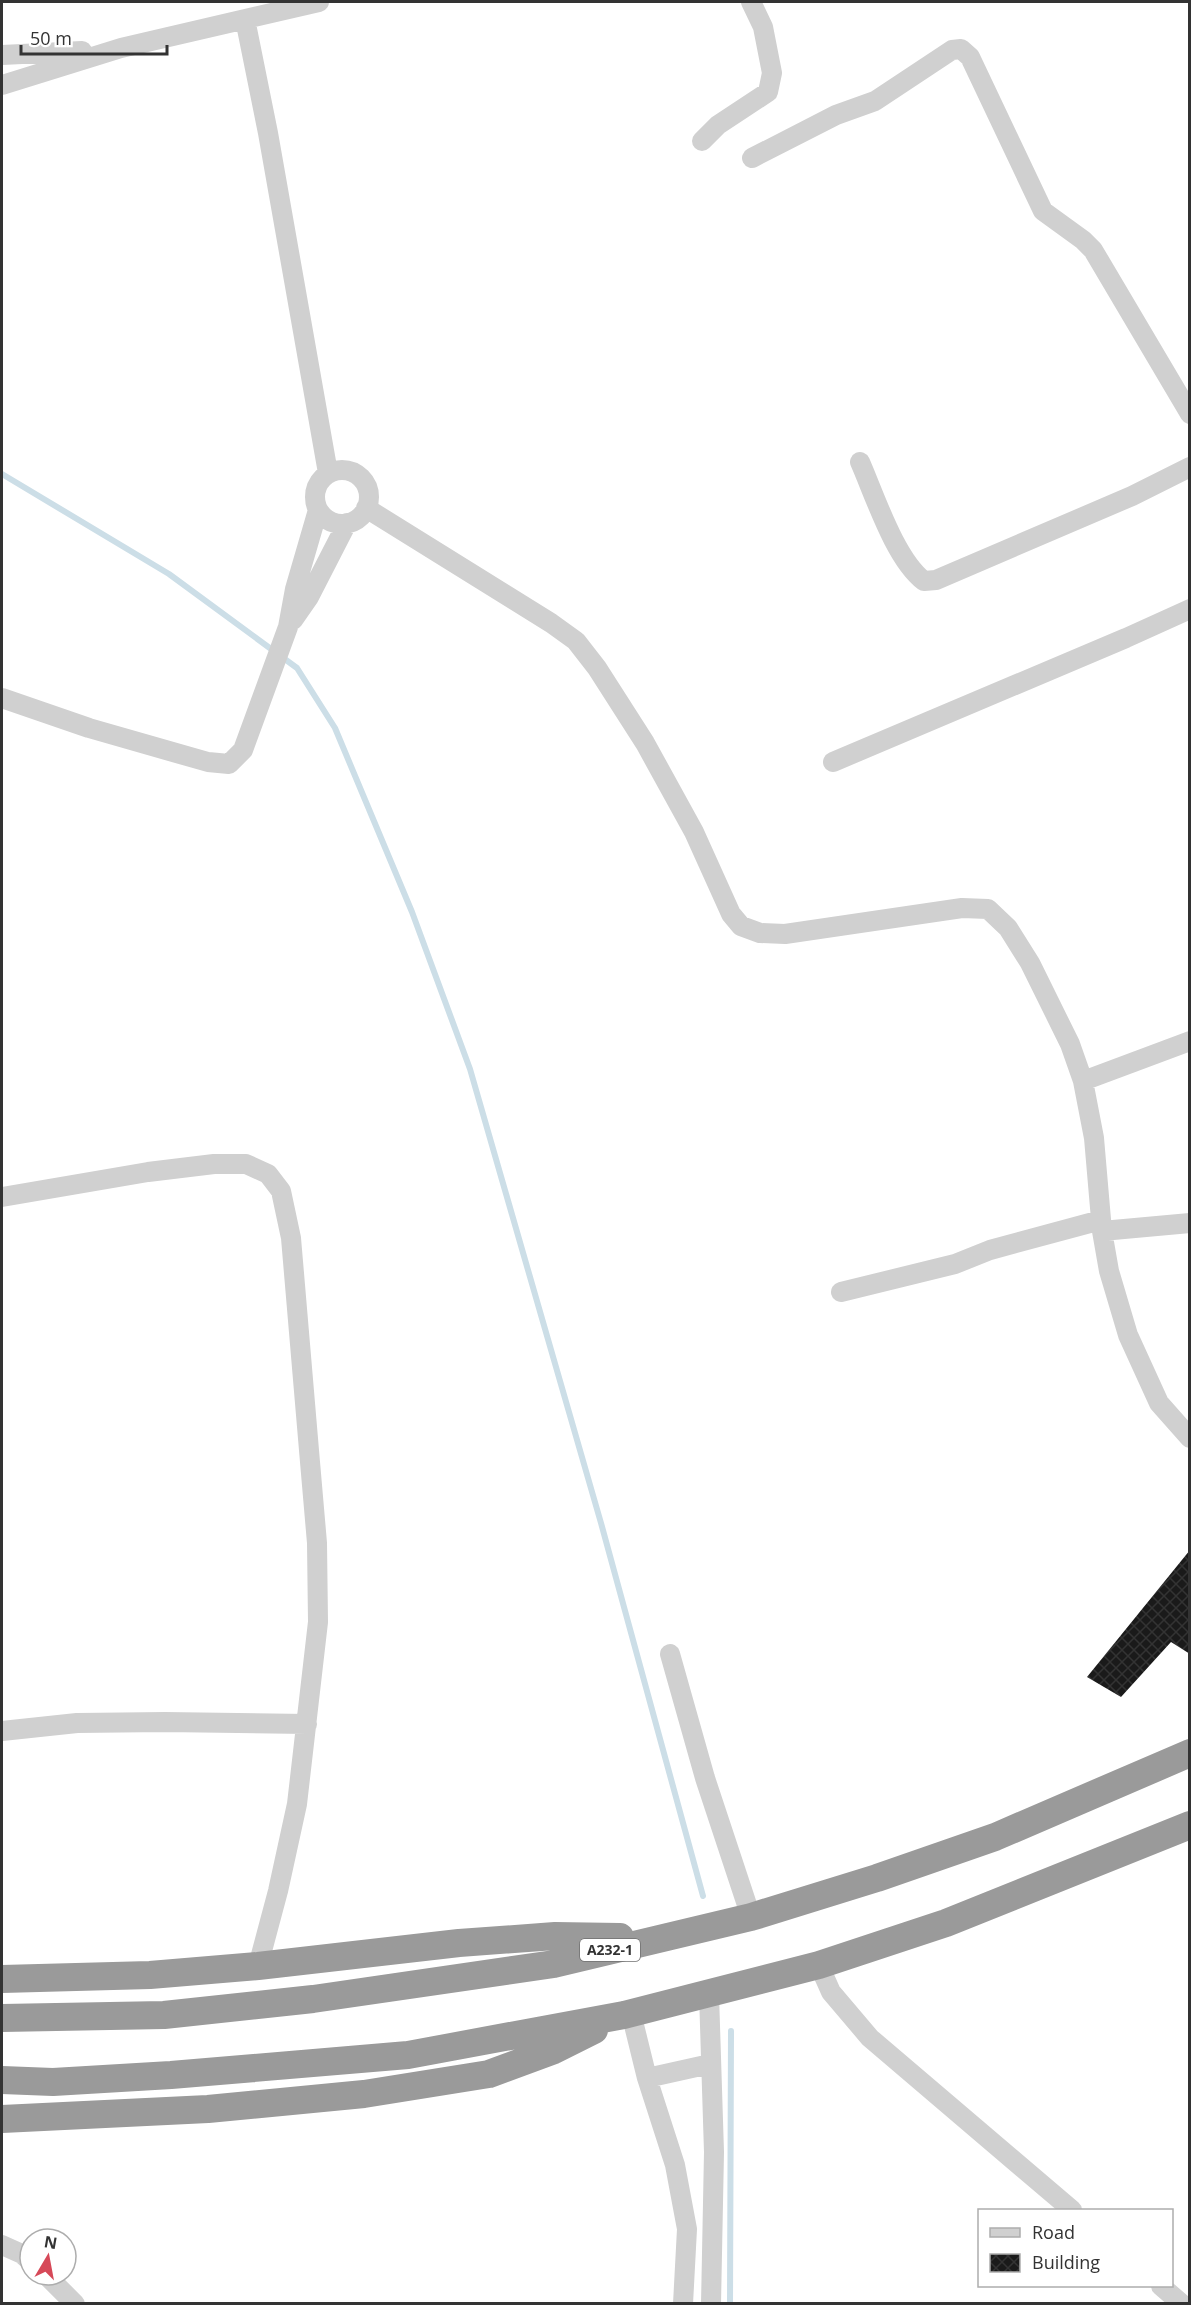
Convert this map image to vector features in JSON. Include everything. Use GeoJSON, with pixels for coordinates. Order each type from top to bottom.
{"type":"FeatureCollection","features":[{"type":"Feature","properties":{"kind":"highway","name":"A232-1"},"geometry":{"type":"LineString","coordinates":[[2,2018],[164,2015],[240,2008],[554,1964],[655,1938],[751,1917],[877,1878],[995,1837],[1190,1753]]}},
{"type":"Feature","properties":{"kind":"highway"},"geometry":{"type":"LineString","coordinates":[[2,2080],[53,2082],[147,2077],[408,2055],[628,2014],[819,1965],[946,1923],[1190,1825]]}},
{"type":"Feature","properties":{"kind":"highway"},"geometry":{"type":"LineString","coordinates":[[2,1979],[150,1975],[258,1966],[459,1943],[544,1937],[655,1938]]}},
{"type":"Feature","properties":{"kind":"highway"},"geometry":{"type":"LineString","coordinates":[[2,2119],[208,2109],[364,2094],[489,2074],[554,2050],[628,2014]]}},
{"type":"Feature","properties":{"kind":"street"},"geometry":{"type":"LineString","coordinates":[[2,85],[121,48],[319,2]]}},
{"type":"Feature","properties":{"kind":"street"},"geometry":{"type":"LineString","coordinates":[[702,141],[718,125],[768,92],[772,73],[763,27],[751,2]]}},
{"type":"Feature","properties":{"kind":"street"},"geometry":{"type":"LineString","coordinates":[[245,19],[270,144],[328,473]]}},
{"type":"Feature","properties":{"kind":"street"},"geometry":{"type":"LineString","coordinates":[[2,55],[121,48]]}},
{"type":"Feature","properties":{"kind":"street"},"geometry":{"type":"LineString","coordinates":[[752,158],[836,115],[875,101],[952,50],[961,49],[970,57],[1043,211],[1093,250],[1190,414]]}},
{"type":"Feature","properties":{"kind":"street"},"geometry":{"type":"LineString","coordinates":[[860,462],[900,550],[915,574],[924,581],[936,580],[1121,501],[1190,467]]}},
{"type":"Feature","properties":{"kind":"street"},"geometry":{"type":"LineString","coordinates":[[345,470],[360,477],[368,492],[366,508],[355,520],[347,523],[330,521],[318,510],[315,502],[317,485],[328,473],[345,470]]}},
{"type":"Feature","properties":{"kind":"street"},"geometry":{"type":"LineString","coordinates":[[366,508],[551,623],[576,641],[597,668],[645,743],[694,832],[731,914],[741,926],[760,933],[785,934],[962,908],[988,909],[1008,928],[1029,963],[1070,1044],[1083,1081],[1094,1138],[1102,1225],[1109,1271],[1131,1344],[1159,1403],[1190,1438]]}},
{"type":"Feature","properties":{"kind":"street"},"geometry":{"type":"LineString","coordinates":[[2,698],[88,728],[208,762],[229,764],[243,750],[288,627],[295,589],[318,510]]}},
{"type":"Feature","properties":{"kind":"street"},"geometry":{"type":"LineString","coordinates":[[288,627],[309,597],[347,523]]}},
{"type":"Feature","properties":{"kind":"street"},"geometry":{"type":"LineString","coordinates":[[833,762],[1190,609]]}},
{"type":"Feature","properties":{"kind":"street"},"geometry":{"type":"LineString","coordinates":[[1083,1081],[1190,1041]]}},
{"type":"Feature","properties":{"kind":"street"},"geometry":{"type":"LineString","coordinates":[[2,1197],[148,1172],[214,1164],[246,1164],[268,1174],[281,1191],[291,1238],[317,1542],[318,1622],[297,1804],[278,1891],[258,1966]]}},
{"type":"Feature","properties":{"kind":"street"},"geometry":{"type":"LineString","coordinates":[[841,1292],[955,1264],[990,1250],[1102,1225],[1190,1223]]}},
{"type":"Feature","properties":{"kind":"street"},"geometry":{"type":"LineString","coordinates":[[670,1654],[705,1778],[751,1917]]}},
{"type":"Feature","properties":{"kind":"street"},"geometry":{"type":"LineString","coordinates":[[2,1731],[77,1723],[307,1724]]}},
{"type":"Feature","properties":{"kind":"street"},"geometry":{"type":"LineString","coordinates":[[819,1965],[831,1992],[870,2038],[1070,2209]]}},
{"type":"Feature","properties":{"kind":"street"},"geometry":{"type":"LineString","coordinates":[[709,1994],[714,2152],[711,2304]]}},
{"type":"Feature","properties":{"kind":"street"},"geometry":{"type":"LineString","coordinates":[[628,2014],[675,2165],[687,2229],[683,2304]]}},
{"type":"Feature","properties":{"kind":"street"},"geometry":{"type":"LineString","coordinates":[[647,2078],[710,2064]]}},
{"type":"Feature","properties":{"kind":"street"},"geometry":{"type":"LineString","coordinates":[[2,2245],[18,2252]]}},
{"type":"Feature","properties":{"kind":"street"},"geometry":{"type":"LineString","coordinates":[[58,2287],[75,2304]]}},
{"type":"Feature","properties":{"kind":"street"},"geometry":{"type":"LineString","coordinates":[[1162,2287],[1182,2304]]}},
{"type":"Feature","properties":{"kind":"building"},"geometry":{"type":"Polygon","coordinates":[[[1190,1550],[1190,1654],[1171,1642],[1121,1697],[1087,1677],[1190,1550]]]}},
{"type":"Feature","properties":{"kind":"waterway"},"geometry":{"type":"LineString","coordinates":[[2,474],[169,574],[297,668],[335,728],[412,912],[470,1069],[601,1523],[703,1896]]}},
{"type":"Feature","properties":{"kind":"waterway"},"geometry":{"type":"LineString","coordinates":[[730,2304],[731,2031]]}}]}
